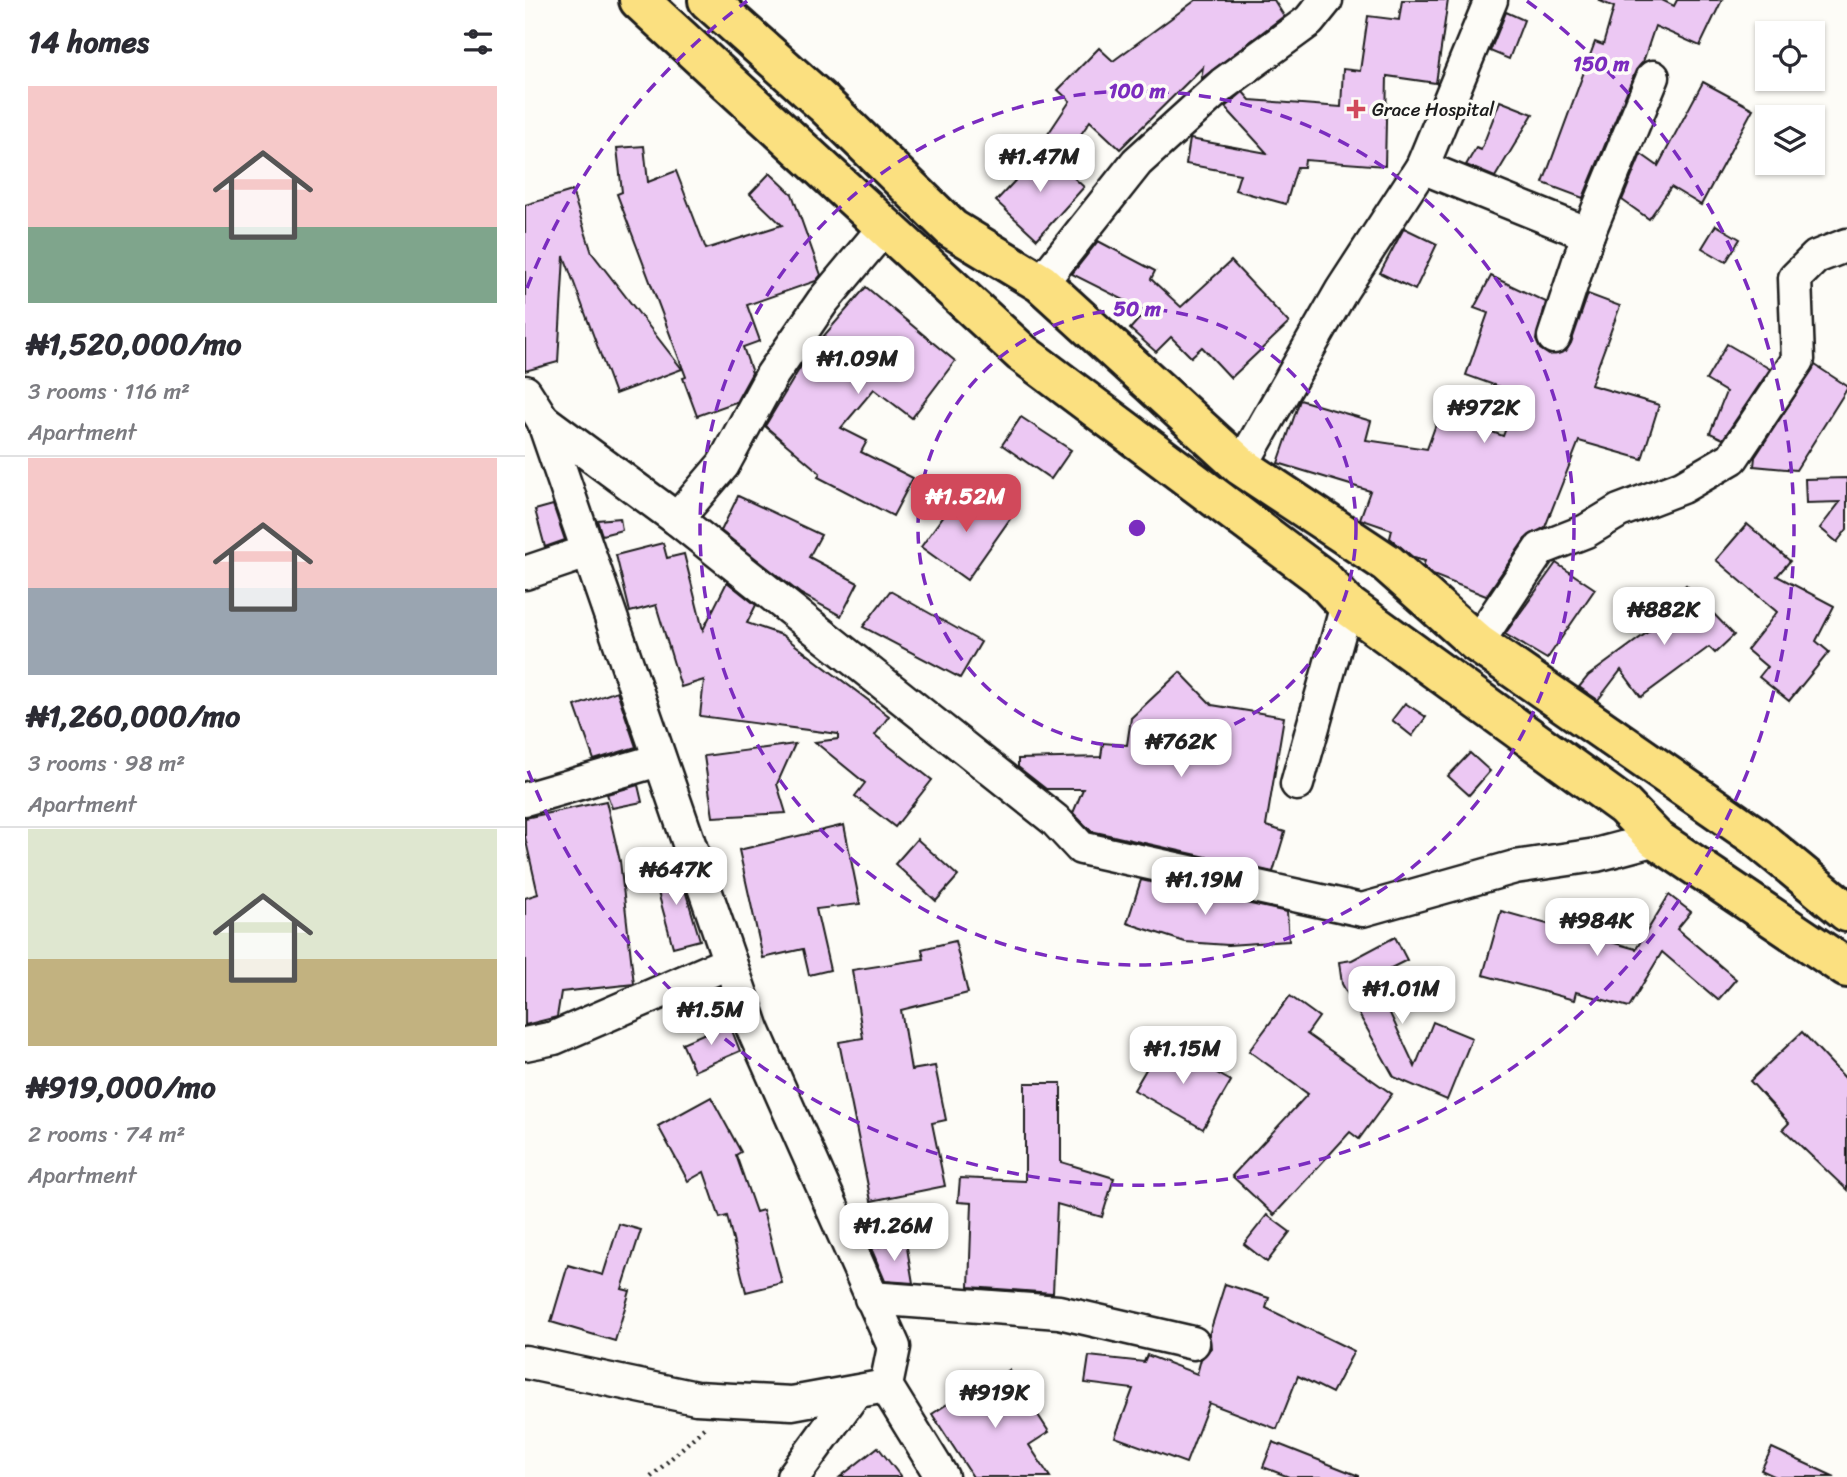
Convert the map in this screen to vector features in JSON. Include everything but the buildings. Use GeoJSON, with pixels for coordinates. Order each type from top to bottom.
{"type":"FeatureCollection","features":[{"type":"Feature","properties":{"kind":"main road"},"geometry":{"type":"LineString","coordinates":[[639,0],[1023,353],[1321,578],[1347,605],[1623,806],[1656,839],[1847,968]]}},
{"type":"Feature","properties":{"kind":"main road"},"geometry":{"type":"LineString","coordinates":[[708,0],[824,104],[951,229],[1041,283],[1241,466],[1387,563],[1477,643],[1755,836],[1847,912]]}},
{"type":"Feature","properties":{"kind":"street"},"geometry":{"type":"LineString","coordinates":[[1041,283],[1137,162],[1223,84],[1309,21],[1326,0]]}},
{"type":"Feature","properties":{"kind":"street"},"geometry":{"type":"LineString","coordinates":[[1241,466],[1342,290],[1422,167],[1491,0]]}},
{"type":"Feature","properties":{"kind":"street"},"geometry":{"type":"LineString","coordinates":[[1553,337],[1588,234],[1653,77]]}},
{"type":"Feature","properties":{"kind":"street"},"geometry":{"type":"LineString","coordinates":[[1422,167],[1588,234]]}},
{"type":"Feature","properties":{"kind":"street"},"geometry":{"type":"LineString","coordinates":[[677,519],[723,465],[772,374],[823,301],[884,228]]}},
{"type":"Feature","properties":{"kind":"street"},"geometry":{"type":"LineString","coordinates":[[1477,643],[1540,549],[1586,531],[1619,511],[1682,487],[1732,458],[1798,360],[1795,278],[1816,257],[1847,245]]}},
{"type":"Feature","properties":{"kind":"street"},"geometry":{"type":"LineString","coordinates":[[525,393],[543,420],[753,1029],[894,1347],[886,1386],[942,1477]]}},
{"type":"Feature","properties":{"kind":"street"},"geometry":{"type":"LineString","coordinates":[[543,420],[677,519],[1055,820],[1081,848],[1362,911],[1515,867],[1597,855],[1656,839]]}},
{"type":"Feature","properties":{"kind":"street"},"geometry":{"type":"LineString","coordinates":[[525,573],[587,552]]}},
{"type":"Feature","properties":{"kind":"street"},"geometry":{"type":"LineString","coordinates":[[1297,784],[1347,605]]}},
{"type":"Feature","properties":{"kind":"street"},"geometry":{"type":"LineString","coordinates":[[525,799],[659,760]]}},
{"type":"Feature","properties":{"kind":"street"},"geometry":{"type":"LineString","coordinates":[[525,1044],[554,1038],[730,962]]}},
{"type":"Feature","properties":{"kind":"street"},"geometry":{"type":"LineString","coordinates":[[871,1298],[1059,1311],[1193,1343]]}},
{"type":"Feature","properties":{"kind":"street"},"geometry":{"type":"LineString","coordinates":[[525,1362],[696,1398],[792,1402],[886,1386]]}},
{"type":"Feature","properties":{"kind":"street"},"geometry":{"type":"LineString","coordinates":[[793,1477],[855,1392]]}},
{"type":"Feature","properties":{"kind":"path"},"geometry":{"type":"LineString","coordinates":[[650,1477],[735,1399]]}},
{"type":"Feature","properties":{"kind":"place","name":"Grace Hospital"},"geometry":{"type":"Point","coordinates":[1356,109]}}]}
